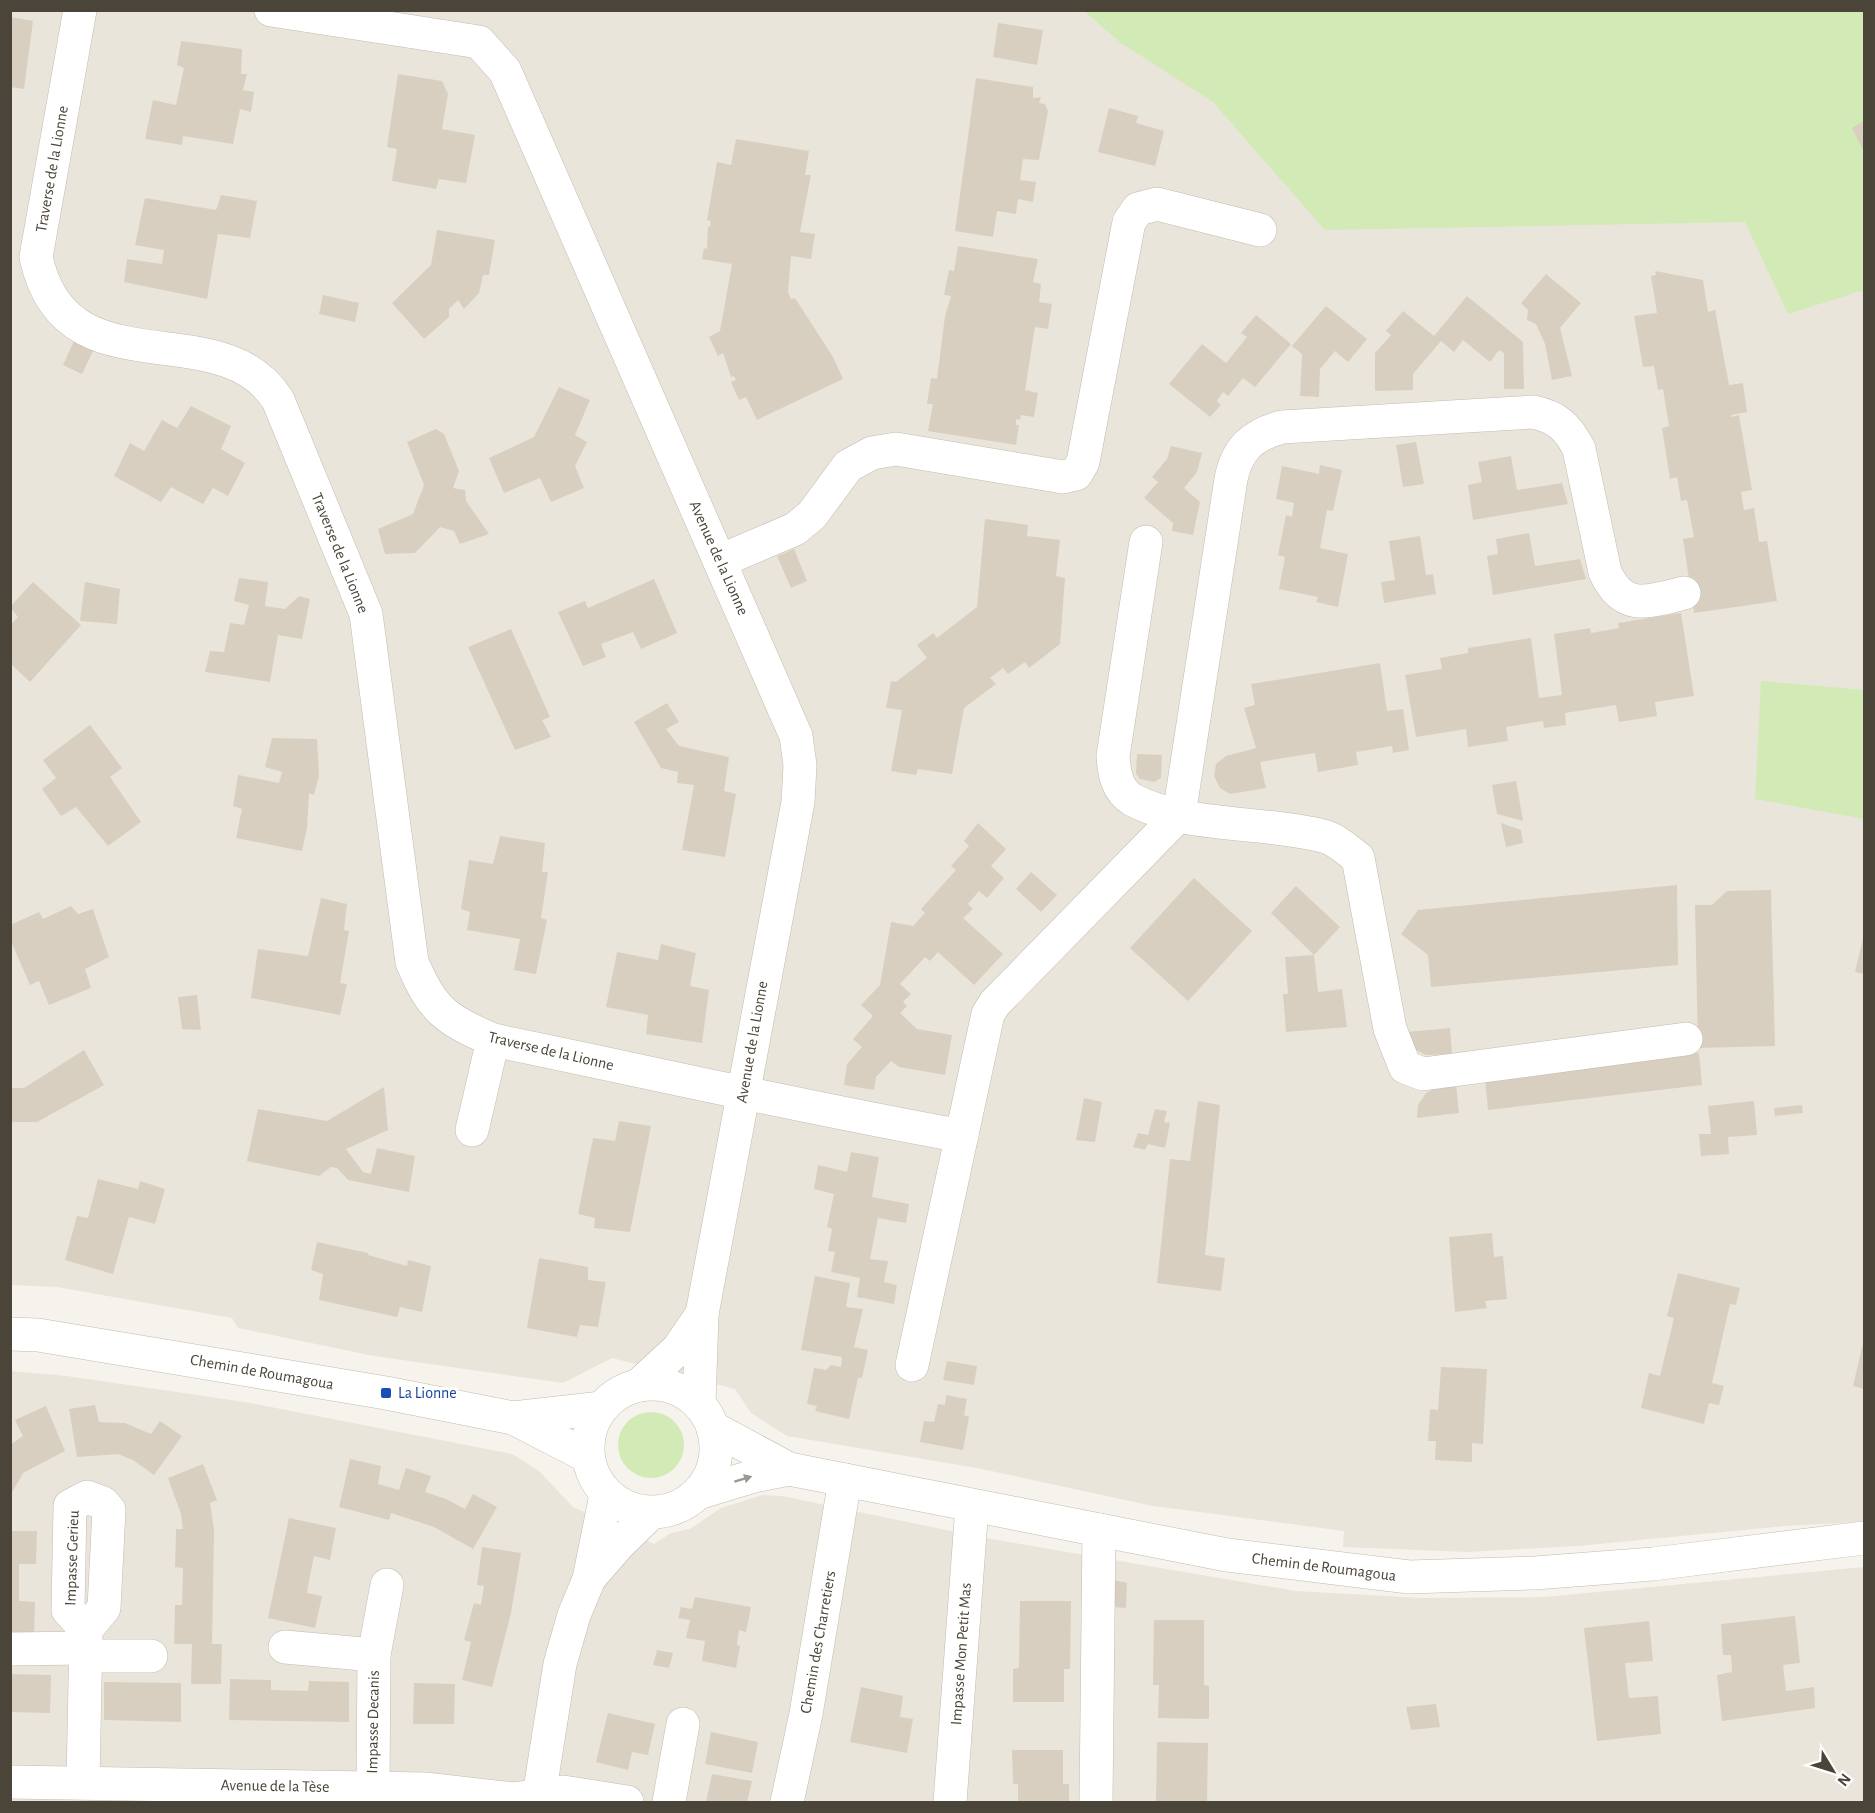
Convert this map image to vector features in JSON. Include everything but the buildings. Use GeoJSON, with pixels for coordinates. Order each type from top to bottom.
{"type":"FeatureCollection","features":[{"type":"Feature","properties":{"kind":"street","name":"Traverse de la Lionne"},"geometry":{"type":"LineString","coordinates":[[80,10],[36,257],[41,282],[49,297],[64,315],[83,329],[105,337],[227,361],[247,368],[261,377],[278,400],[366,614],[412,962],[425,992],[458,1026],[493,1041],[744,1092],[817,1111],[962,1136]]}},
{"type":"Feature","properties":{"kind":"street","name":"Avenue de la Lionne"},"geometry":{"type":"LineString","coordinates":[[271,10],[318,14],[479,42],[505,71],[796,736],[800,765],[798,802],[762,983],[702,1314],[706,1416]]}},
{"type":"Feature","properties":{"kind":"street"},"geometry":{"type":"LineString","coordinates":[[720,561],[795,530],[812,515],[848,466],[872,453],[896,449],[1063,477],[1076,474],[1083,462],[1130,222],[1138,209],[1157,204],[1260,230]]}},
{"type":"Feature","properties":{"kind":"street"},"geometry":{"type":"LineString","coordinates":[[912,1365],[988,1014],[995,1003],[1179,815],[1232,471],[1241,451],[1250,440],[1264,432],[1282,427],[1521,413],[1549,416],[1561,422],[1572,433],[1579,449],[1605,572],[1612,588],[1621,596],[1635,602],[1649,602],[1684,593]]}},
{"type":"Feature","properties":{"kind":"street"},"geometry":{"type":"LineString","coordinates":[[1146,542],[1113,756],[1114,774],[1120,787],[1132,800],[1179,815],[1325,836],[1358,858],[1390,1029],[1405,1067],[1423,1074],[1686,1039]]}},
{"type":"Feature","properties":{"kind":"street"},"geometry":{"type":"LineString","coordinates":[[472,1130],[493,1041]]}},
{"type":"Feature","properties":{"kind":"street","name":"Avenue de la Lionne"},"geometry":{"type":"LineString","coordinates":[[639,1385],[678,1349],[702,1314]]}},
{"type":"Feature","properties":{"kind":"street","name":"Chemin de Roumagoua"},"geometry":{"type":"LineString","coordinates":[[10,1334],[38,1335],[248,1369],[513,1418],[587,1456]]}},
{"type":"Feature","properties":{"kind":"street"},"geometry":{"type":"LineString","coordinates":[[661,1384],[681,1391],[706,1416],[716,1451],[711,1474],[698,1493],[677,1508],[651,1513],[627,1508],[606,1495],[594,1477],[587,1456],[590,1431],[602,1408],[618,1393],[639,1385],[661,1384]]}},
{"type":"Feature","properties":{"kind":"street","name":"Chemin de Roumagoua"},"geometry":{"type":"LineString","coordinates":[[513,1418],[602,1408]]}},
{"type":"Feature","properties":{"kind":"street","name":"Chemin de Roumagoua"},"geometry":{"type":"LineString","coordinates":[[706,1416],[789,1469],[1227,1555],[1409,1577],[1535,1573],[1653,1564],[1864,1538]]}},
{"type":"Feature","properties":{"kind":"street","name":"Chemin de Roumagoua"},"geometry":{"type":"LineString","coordinates":[[698,1493],[754,1476],[789,1469]]}},
{"type":"Feature","properties":{"kind":"street","name":"Chemin des Charretiers"},"geometry":{"type":"LineString","coordinates":[[788,1803],[806,1714],[845,1480]]}},
{"type":"Feature","properties":{"kind":"street"},"geometry":{"type":"LineString","coordinates":[[538,1800],[560,1664],[574,1615],[589,1579],[606,1495]]}},
{"type":"Feature","properties":{"kind":"street","name":"Impasse Mon Petit Mas"},"geometry":{"type":"LineString","coordinates":[[950,1803],[972,1506]]}},
{"type":"Feature","properties":{"kind":"street"},"geometry":{"type":"LineString","coordinates":[[589,1579],[619,1544],[651,1513]]}},
{"type":"Feature","properties":{"kind":"street"},"geometry":{"type":"LineString","coordinates":[[1096,1803],[1098,1530]]}},
{"type":"Feature","properties":{"kind":"street","name":"Impasse Decanis"},"geometry":{"type":"LineString","coordinates":[[358,1792],[374,1655],[387,1585]]}},
{"type":"Feature","properties":{"kind":"street"},"geometry":{"type":"LineString","coordinates":[[83,1782],[85,1645]]}},
{"type":"Feature","properties":{"kind":"street"},"geometry":{"type":"LineString","coordinates":[[10,1648],[85,1645],[152,1656]]}},
{"type":"Feature","properties":{"kind":"street","name":"Impasse Decanis"},"geometry":{"type":"LineString","coordinates":[[285,1647],[374,1655]]}},
{"type":"Feature","properties":{"kind":"street"},"geometry":{"type":"LineString","coordinates":[[669,1803],[683,1724]]}},
{"type":"Feature","properties":{"kind":"street","name":"Avenue de la Tèse"},"geometry":{"type":"LineString","coordinates":[[10,1782],[83,1782],[139,1793],[358,1792],[424,1789],[538,1800],[563,1792],[627,1803]]}},
{"type":"Feature","properties":{"kind":"shaded area"},"geometry":{"type":"Polygon","coordinates":[[[10,11],[1864,11],[1864,1522],[1784,1526],[1578,1546],[1467,1552],[1343,1547],[1344,1531],[1153,1506],[977,1468],[787,1436],[751,1413],[735,1389],[612,1358],[563,1383],[374,1356],[238,1328],[232,1318],[57,1287],[11,1285],[10,11]]]}},
{"type":"Feature","properties":{"kind":"shaded area"},"geometry":{"type":"Polygon","coordinates":[[[10,1371],[67,1376],[245,1402],[512,1454],[539,1471],[573,1507],[654,1544],[671,1533],[690,1529],[721,1508],[762,1495],[782,1496],[980,1537],[1296,1591],[1422,1598],[1544,1597],[1864,1567],[1864,1802],[11,1802],[10,1371]]]}},
{"type":"Feature","properties":{"kind":"green space"},"geometry":{"type":"Polygon","coordinates":[[[1084,11],[1864,11],[1864,290],[1788,314],[1745,222],[1325,230],[1213,102],[1121,43],[1084,11]]]}},
{"type":"Feature","properties":{"kind":"green space"},"geometry":{"type":"Polygon","coordinates":[[[1761,681],[1864,690],[1864,819],[1755,799],[1761,681]]]}},
{"type":"Feature","properties":{"kind":"green space"},"geometry":{"type":"Polygon","coordinates":[[[651,1412],[664,1415],[674,1422],[681,1432],[684,1445],[681,1458],[674,1468],[664,1475],[651,1478],[638,1475],[628,1468],[621,1458],[618,1445],[621,1432],[628,1422],[638,1415],[651,1412]]]}},
{"type":"Feature","properties":{"kind":"place","name":"La Lionne"},"geometry":{"type":"Point","coordinates":[386,1393]}}]}
